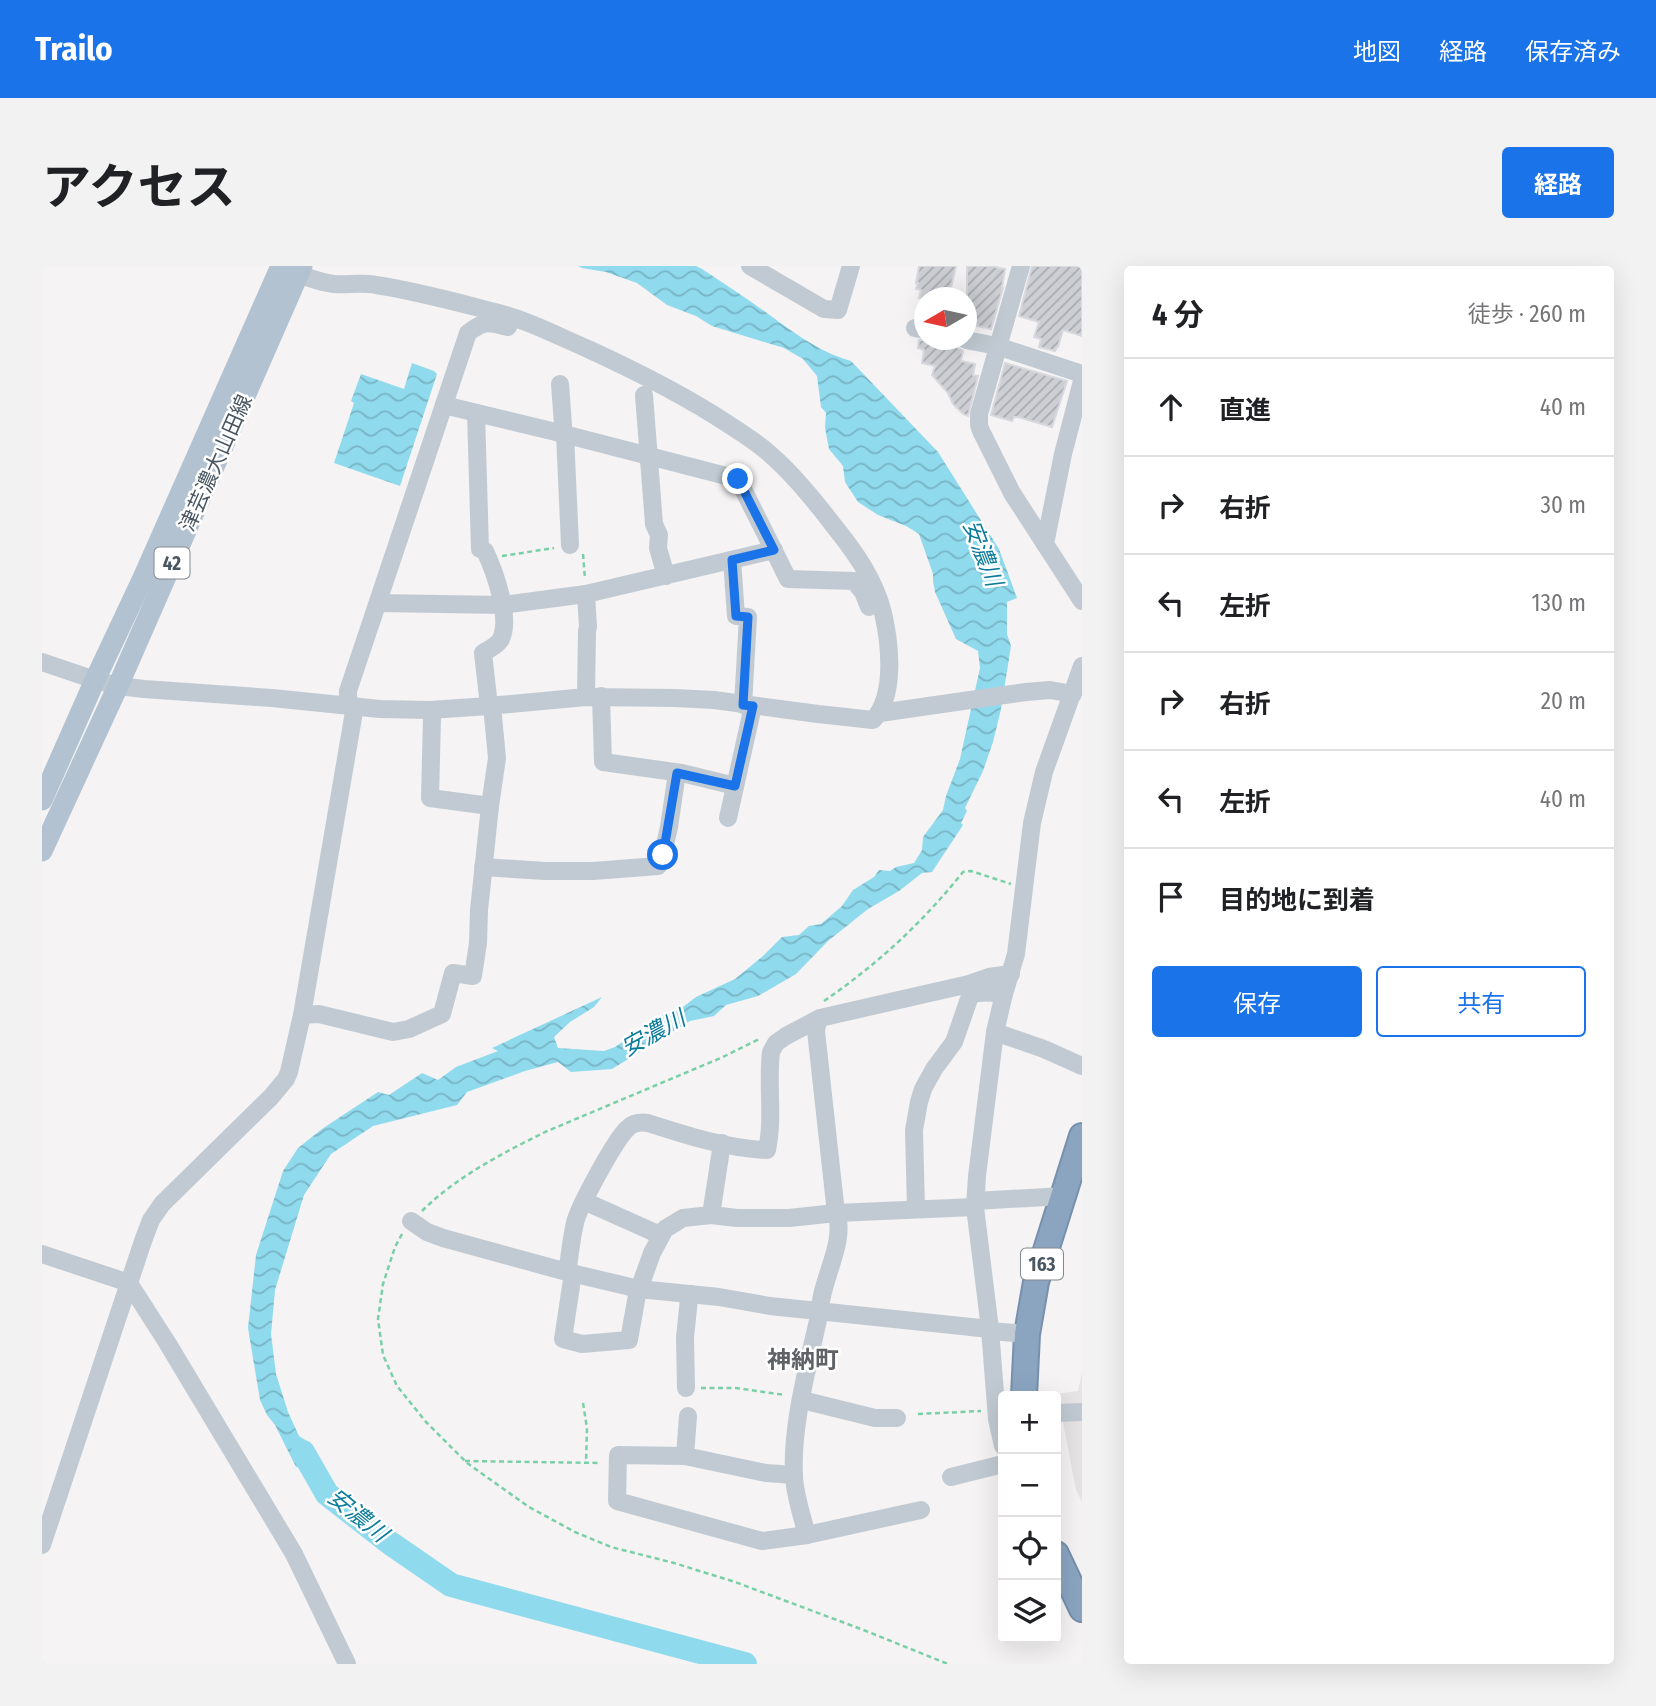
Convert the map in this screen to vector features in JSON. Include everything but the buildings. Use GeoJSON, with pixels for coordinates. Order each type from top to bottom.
{"type":"FeatureCollection","features":[{"type":"Feature","properties":{"kind":"highway","name":"163"},"geometry":{"type":"LineString","coordinates":[[1024,1391],[1027,1335],[1036,1282],[1082,1136]]}},
{"type":"Feature","properties":{"kind":"highway"},"geometry":{"type":"LineString","coordinates":[[1061,1565],[1082,1609]]}},
{"type":"Feature","properties":{"kind":"main road","name":"津芸濃大山田線"},"geometry":{"type":"LineString","coordinates":[[42,800],[95,680],[288,268]]}},
{"type":"Feature","properties":{"kind":"main road","name":"津芸濃大山田線"},"geometry":{"type":"LineString","coordinates":[[42,851],[118,685],[288,268]]}},
{"type":"Feature","properties":{"kind":"street"},"geometry":{"type":"LineString","coordinates":[[750,266],[824,309],[838,310],[851,266]]}},
{"type":"Feature","properties":{"kind":"street"},"geometry":{"type":"LineString","coordinates":[[1021,266],[979,414],[979,425],[986,444],[1013,493],[1082,601]]}},
{"type":"Feature","properties":{"kind":"street"},"geometry":{"type":"LineString","coordinates":[[42,662],[95,680],[144,689],[403,710],[490,706],[594,696],[714,700],[873,720],[880,713],[887,690],[890,661],[880,602],[861,562],[817,503],[770,453],[710,412],[622,365],[536,326],[497,313],[375,284],[331,284],[288,268]]}},
{"type":"Feature","properties":{"kind":"street"},"geometry":{"type":"LineString","coordinates":[[42,1545],[147,1230],[162,1205],[263,1105],[289,1072],[302,1015],[352,729],[354,706],[348,699],[348,691],[468,333],[479,324],[490,323],[516,329],[536,326]]}},
{"type":"Feature","properties":{"kind":"street"},"geometry":{"type":"LineString","coordinates":[[977,342],[998,346],[1082,374]]}},
{"type":"Feature","properties":{"kind":"street"},"geometry":{"type":"LineString","coordinates":[[1045,544],[1063,454],[1082,381]]}},
{"type":"Feature","properties":{"kind":"street"},"geometry":{"type":"LineString","coordinates":[[560,384],[570,545]]}},
{"type":"Feature","properties":{"kind":"street"},"geometry":{"type":"LineString","coordinates":[[644,395],[654,524],[659,535],[658,548],[666,576]]}},
{"type":"Feature","properties":{"kind":"street"},"geometry":{"type":"LineString","coordinates":[[444,405],[738,479],[788,579],[854,581],[860,587],[874,625],[880,677],[875,704],[880,713]]}},
{"type":"Feature","properties":{"kind":"street"},"geometry":{"type":"LineString","coordinates":[[302,1015],[319,1014],[393,1032],[409,1030],[442,1014],[453,973],[473,976],[497,750],[483,653],[502,638],[503,610],[497,578],[484,554],[476,413]]}},
{"type":"Feature","properties":{"kind":"street"},"geometry":{"type":"LineString","coordinates":[[378,603],[502,605],[586,594],[774,550]]}},
{"type":"Feature","properties":{"kind":"street"},"geometry":{"type":"LineString","coordinates":[[728,818],[746,743],[748,705],[748,617],[736,616],[732,560]]}},
{"type":"Feature","properties":{"kind":"street"},"geometry":{"type":"LineString","coordinates":[[586,594],[589,627],[587,631],[603,762],[677,773],[735,786]]}},
{"type":"Feature","properties":{"kind":"street"},"geometry":{"type":"LineString","coordinates":[[998,1420],[975,1204],[995,1032],[1003,994],[1016,954],[1032,823],[1044,772],[1082,666]]}},
{"type":"Feature","properties":{"kind":"street"},"geometry":{"type":"LineString","coordinates":[[880,713],[1026,692],[1050,690],[1073,694]]}},
{"type":"Feature","properties":{"kind":"street"},"geometry":{"type":"LineString","coordinates":[[430,710],[430,798],[490,806]]}},
{"type":"Feature","properties":{"kind":"street"},"geometry":{"type":"LineString","coordinates":[[484,867],[593,871],[658,866],[661,862],[677,773]]}},
{"type":"Feature","properties":{"kind":"street"},"geometry":{"type":"LineString","coordinates":[[1011,974],[989,977],[818,1020],[776,1043],[771,1052],[771,1113],[767,1150],[722,1143],[648,1123],[633,1124],[629,1127],[620,1137],[583,1201],[575,1221],[563,1339],[582,1344],[629,1340],[639,1289],[660,1235],[670,1225],[683,1219],[712,1215],[789,1218],[1064,1196]]}},
{"type":"Feature","properties":{"kind":"street"},"geometry":{"type":"LineString","coordinates":[[916,1209],[914,1130],[923,1089],[954,1042],[970,996],[974,993],[1003,994]]}},
{"type":"Feature","properties":{"kind":"street"},"geometry":{"type":"LineString","coordinates":[[807,1535],[794,1475],[793,1450],[820,1302],[835,1252],[838,1219],[816,1031],[818,1020]]}},
{"type":"Feature","properties":{"kind":"street"},"geometry":{"type":"LineString","coordinates":[[995,1032],[1082,1066]]}},
{"type":"Feature","properties":{"kind":"street"},"geometry":{"type":"LineString","coordinates":[[712,1215],[722,1143]]}},
{"type":"Feature","properties":{"kind":"street"},"geometry":{"type":"LineString","coordinates":[[583,1201],[660,1235]]}},
{"type":"Feature","properties":{"kind":"street"},"geometry":{"type":"LineString","coordinates":[[411,1221],[436,1236],[639,1289],[1027,1335]]}},
{"type":"Feature","properties":{"kind":"street"},"geometry":{"type":"LineString","coordinates":[[42,1254],[129,1283],[294,1554],[347,1664]]}},
{"type":"Feature","properties":{"kind":"street"},"geometry":{"type":"LineString","coordinates":[[686,1388],[685,1337],[691,1294]]}},
{"type":"Feature","properties":{"kind":"street"},"geometry":{"type":"LineString","coordinates":[[802,1399],[876,1418],[897,1418]]}},
{"type":"Feature","properties":{"kind":"street"},"geometry":{"type":"LineString","coordinates":[[1061,1413],[1082,1412]]}},
{"type":"Feature","properties":{"kind":"street"},"geometry":{"type":"LineString","coordinates":[[685,1456],[688,1416]]}},
{"type":"Feature","properties":{"kind":"street"},"geometry":{"type":"LineString","coordinates":[[794,1475],[766,1473],[685,1456],[618,1455],[617,1501],[762,1541],[807,1535],[921,1510]]}},
{"type":"Feature","properties":{"kind":"street"},"geometry":{"type":"LineString","coordinates":[[951,1477],[998,1465]]}},
{"type":"Feature","properties":{"kind":"path"},"geometry":{"type":"LineString","coordinates":[[484,554],[583,545],[586,594]]}},
{"type":"Feature","properties":{"kind":"path"},"geometry":{"type":"LineString","coordinates":[[963,872],[971,870],[1024,887]]}},
{"type":"Feature","properties":{"kind":"path"},"geometry":{"type":"LineString","coordinates":[[686,1388],[736,1388],[802,1399]]}},
{"type":"Feature","properties":{"kind":"path"},"geometry":{"type":"LineString","coordinates":[[583,1403],[587,1428],[586,1463]]}},
{"type":"Feature","properties":{"kind":"path"},"geometry":{"type":"LineString","coordinates":[[918,1414],[996,1410]]}},
{"type":"Feature","properties":{"kind":"path"},"geometry":{"type":"LineString","coordinates":[[465,1461],[617,1464]]}},
{"type":"Feature","properties":{"kind":"shaded area"},"geometry":{"type":"Polygon","coordinates":[[[1082,1372],[1082,1502],[1076,1490],[1061,1422],[1061,1393],[1078,1391],[1082,1372]]]}},
{"type":"Feature","properties":{"kind":"water"},"geometry":{"type":"Polygon","coordinates":[[[578,266],[696,266],[702,269],[802,338],[851,361],[938,452],[999,549],[1017,598],[1007,602],[1007,634],[1011,646],[1001,709],[983,771],[965,808],[967,811],[961,823],[963,825],[932,872],[922,873],[899,891],[868,909],[828,941],[796,974],[758,996],[726,1005],[714,1016],[690,1021],[612,1069],[571,1072],[558,1062],[525,1071],[467,1092],[457,1105],[373,1126],[331,1154],[304,1195],[275,1290],[271,1334],[276,1374],[288,1412],[299,1436],[310,1443],[321,1490],[307,1468],[296,1467],[260,1400],[248,1328],[256,1255],[283,1171],[298,1148],[378,1092],[389,1095],[422,1073],[438,1080],[456,1067],[498,1051],[492,1048],[602,997],[594,1007],[570,1022],[554,1037],[558,1048],[604,1051],[615,1047],[660,1016],[679,1010],[696,997],[735,979],[782,937],[799,935],[809,926],[821,924],[842,906],[853,890],[874,877],[879,870],[890,871],[914,863],[922,850],[923,837],[943,810],[960,759],[980,668],[978,651],[956,639],[935,592],[933,574],[919,534],[878,515],[858,502],[845,482],[843,466],[829,449],[825,428],[826,413],[821,407],[817,376],[803,359],[784,348],[712,326],[696,316],[667,305],[637,283],[578,266]]]}},
{"type":"Feature","properties":{"kind":"water"},"geometry":{"type":"Polygon","coordinates":[[[412,363],[437,374],[400,486],[334,463],[361,374],[404,389],[412,363]]]}},
{"type":"Feature","properties":{"kind":"waterway","name":"安濃川"},"geometry":{"type":"LineString","coordinates":[[303,1452],[327,1494],[390,1543],[451,1585],[745,1664]]}},
{"type":"Feature","properties":{"kind":"district","name":"神納町"},"geometry":{"type":"Point","coordinates":[803,1360]}},
{"type":"Feature","properties":{"kind":"route"},"geometry":{"type":"LineString","coordinates":[[663,855],[677,773],[735,786],[746,743],[753,706],[743,705],[748,617],[736,616],[732,560],[774,550],[738,479]]}}]}
